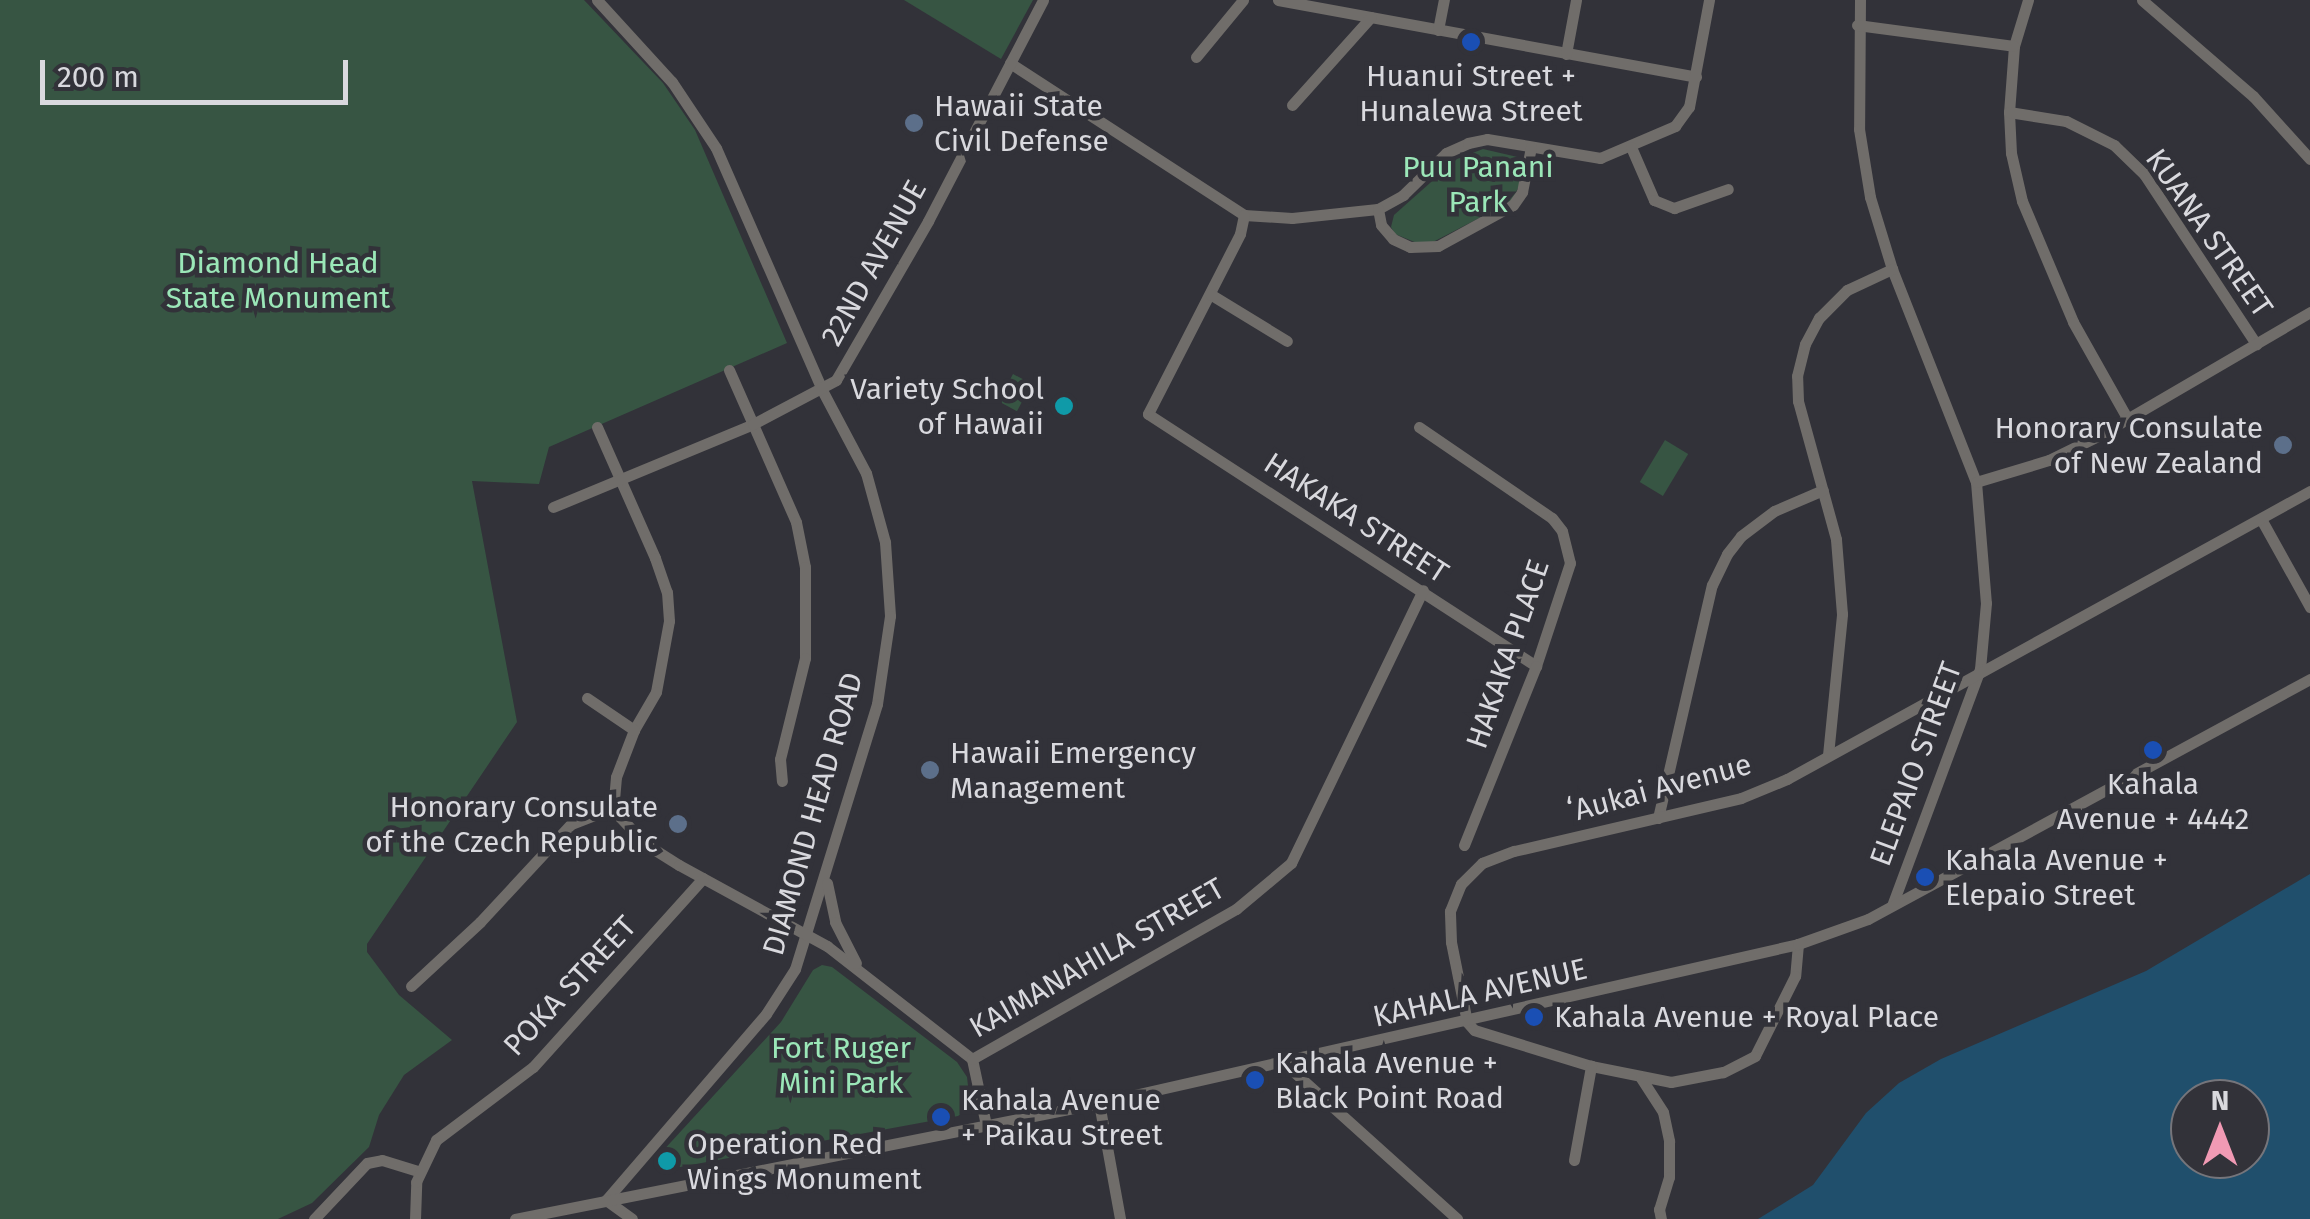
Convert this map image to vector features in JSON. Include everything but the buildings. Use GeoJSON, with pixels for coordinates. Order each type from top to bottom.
{"type":"FeatureCollection","features":[{"type":"Feature","properties":{"kind":"street","name":"DIAMOND HEAD ROAD"},"geometry":{"type":"LineString","coordinates":[[596,0],[672,82],[705,129],[822,390],[866,473],[885,542],[890,616],[877,704],[810,934],[795,970],[766,1014],[606,1200]]}},
{"type":"Feature","properties":{"kind":"street","name":"22ND AVENUE"},"geometry":{"type":"LineString","coordinates":[[553,507],[752,424],[822,390],[839,376],[1043,0]]}},
{"type":"Feature","properties":{"kind":"street"},"geometry":{"type":"LineString","coordinates":[[1196,57],[1243,0]]}},
{"type":"Feature","properties":{"kind":"street"},"geometry":{"type":"LineString","coordinates":[[1278,0],[1696,77]]}},
{"type":"Feature","properties":{"kind":"street"},"geometry":{"type":"LineString","coordinates":[[1438,30],[1444,0]]}},
{"type":"Feature","properties":{"kind":"street"},"geometry":{"type":"LineString","coordinates":[[1566,54],[1576,0]]}},
{"type":"Feature","properties":{"kind":"street"},"geometry":{"type":"LineString","coordinates":[[1010,63],[1244,216],[1292,218],[1378,208],[1403,194],[1446,153],[1468,142],[1487,139],[1600,158],[1676,126],[1690,107],[1709,0]]}},
{"type":"Feature","properties":{"kind":"street","name":"ELEPAIO STREET"},"geometry":{"type":"LineString","coordinates":[[1860,0],[1859,129],[1870,197],[1892,269],[1976,482],[1986,603],[1980,670],[1892,906]]}},
{"type":"Feature","properties":{"kind":"street"},"geometry":{"type":"LineString","coordinates":[[2028,0],[2014,46],[2009,112],[2011,153],[2022,201],[2073,322],[2127,418]]}},
{"type":"Feature","properties":{"kind":"street"},"geometry":{"type":"LineString","coordinates":[[2142,0],[2253,96],[2310,159]]}},
{"type":"Feature","properties":{"kind":"street"},"geometry":{"type":"LineString","coordinates":[[1292,105],[1371,17]]}},
{"type":"Feature","properties":{"kind":"street"},"geometry":{"type":"LineString","coordinates":[[1857,25],[2014,46]]}},
{"type":"Feature","properties":{"kind":"street","name":"KUANA STREET"},"geometry":{"type":"LineString","coordinates":[[2009,112],[2066,121],[2114,146],[2144,174],[2256,344]]}},
{"type":"Feature","properties":{"kind":"street"},"geometry":{"type":"LineString","coordinates":[[1632,146],[1654,200],[1674,208],[1728,190]]}},
{"type":"Feature","properties":{"kind":"street"},"geometry":{"type":"LineString","coordinates":[[1378,208],[1381,225],[1393,239],[1410,248],[1438,246],[1513,204],[1522,192],[1531,147]]}},
{"type":"Feature","properties":{"kind":"street"},"geometry":{"type":"LineString","coordinates":[[1244,216],[1240,234],[1210,294],[1286,341]]}},
{"type":"Feature","properties":{"kind":"street"},"geometry":{"type":"LineString","coordinates":[[1828,755],[1842,614],[1836,538],[1798,402],[1796,376],[1805,344],[1819,318],[1847,290],[1892,269]]}},
{"type":"Feature","properties":{"kind":"street","name":"HAKAKA STREET"},"geometry":{"type":"LineString","coordinates":[[1210,294],[1148,414],[1536,666]]}},
{"type":"Feature","properties":{"kind":"street"},"geometry":{"type":"LineString","coordinates":[[1976,482],[2049,460],[2310,312]]}},
{"type":"Feature","properties":{"kind":"street"},"geometry":{"type":"LineString","coordinates":[[729,370],[796,522],[808,604],[804,673],[780,759],[782,781]]}},
{"type":"Feature","properties":{"kind":"street"},"geometry":{"type":"LineString","coordinates":[[598,427],[668,592],[669,621],[656,692],[634,730],[616,777],[615,807],[644,843],[810,934],[972,1060],[986,1125]]}},
{"type":"Feature","properties":{"kind":"street","name":"HAKAKA PLACE"},"geometry":{"type":"LineString","coordinates":[[1419,427],[1539,507],[1562,531],[1570,563],[1536,666],[1464,845]]}},
{"type":"Feature","properties":{"kind":"street"},"geometry":{"type":"LineString","coordinates":[[1658,818],[1712,585],[1727,554],[1741,536],[1774,511],[1823,490]]}},
{"type":"Feature","properties":{"kind":"street","name":"ʻAukai Avenue"},"geometry":{"type":"LineString","coordinates":[[1467,1022],[1451,942],[1450,911],[1461,884],[1482,863],[1514,851],[1741,798],[1828,755],[2310,491]]}},
{"type":"Feature","properties":{"kind":"street"},"geometry":{"type":"LineString","coordinates":[[2262,519],[2310,607]]}},
{"type":"Feature","properties":{"kind":"street","name":"KAIMANAHILA STREET"},"geometry":{"type":"LineString","coordinates":[[972,1060],[1236,909],[1291,863],[1423,590]]}},
{"type":"Feature","properties":{"kind":"street","name":"KAHALA AVENUE"},"geometry":{"type":"LineString","coordinates":[[606,1200],[1099,1103],[1798,944],[1848,928],[1892,906],[2310,679]]}},
{"type":"Feature","properties":{"kind":"street"},"geometry":{"type":"LineString","coordinates":[[587,698],[634,730]]}},
{"type":"Feature","properties":{"kind":"street"},"geometry":{"type":"LineString","coordinates":[[411,986],[480,922],[571,824],[615,807]]}},
{"type":"Feature","properties":{"kind":"street"},"geometry":{"type":"LineString","coordinates":[[826,876],[834,922],[861,971]]}},
{"type":"Feature","properties":{"kind":"street","name":"POKA STREET"},"geometry":{"type":"LineString","coordinates":[[415,1219],[419,1171],[444,1132],[533,1067],[703,878]]}},
{"type":"Feature","properties":{"kind":"street"},"geometry":{"type":"LineString","coordinates":[[1467,1022],[1493,1040],[1641,1078],[1671,1082],[1723,1072],[1755,1056],[1795,976],[1798,944]]}},
{"type":"Feature","properties":{"kind":"street"},"geometry":{"type":"LineString","coordinates":[[1284,1062],[1457,1219]]}},
{"type":"Feature","properties":{"kind":"street"},"geometry":{"type":"LineString","coordinates":[[1574,1160],[1590,1066]]}},
{"type":"Feature","properties":{"kind":"street"},"geometry":{"type":"LineString","coordinates":[[1641,1078],[1663,1112],[1669,1141],[1669,1176],[1659,1209],[1661,1219]]}},
{"type":"Feature","properties":{"kind":"street"},"geometry":{"type":"LineString","coordinates":[[1099,1103],[1120,1219]]}},
{"type":"Feature","properties":{"kind":"street"},"geometry":{"type":"LineString","coordinates":[[314,1219],[367,1163],[382,1160],[419,1171]]}},
{"type":"Feature","properties":{"kind":"street"},"geometry":{"type":"LineString","coordinates":[[515,1219],[606,1200],[632,1219]]}},
{"type":"Feature","properties":{"kind":"green space","name":"Diamond Head State Monument"},"geometry":{"type":"Polygon","coordinates":[[[0,0],[584,0],[663,83],[695,130],[787,343],[549,447],[539,484],[472,481],[517,722],[367,944],[367,952],[399,995],[452,1040],[404,1075],[379,1115],[369,1147],[312,1203],[278,1219],[0,1219],[0,0]]]}},
{"type":"Feature","properties":{"kind":"green space"},"geometry":{"type":"Polygon","coordinates":[[[904,0],[1033,0],[1001,59],[904,0]]]}},
{"type":"Feature","properties":{"kind":"green space","name":"Puu Panani Park"},"geometry":{"type":"Polygon","coordinates":[[[1483,149],[1522,158],[1522,179],[1512,201],[1433,242],[1417,243],[1395,234],[1391,227],[1394,215],[1457,159],[1483,149]]]}},
{"type":"Feature","properties":{"kind":"green space"},"geometry":{"type":"Polygon","coordinates":[[[1013,374],[1032,384],[1017,411],[998,401],[1013,374]]]}},
{"type":"Feature","properties":{"kind":"green space"},"geometry":{"type":"Polygon","coordinates":[[[1665,440],[1688,454],[1663,496],[1640,482],[1665,440]]]}},
{"type":"Feature","properties":{"kind":"green space","name":"Fort Ruger Mini Park"},"geometry":{"type":"Polygon","coordinates":[[[822,965],[832,967],[957,1062],[967,1077],[970,1103],[966,1110],[958,1116],[669,1169],[662,1167],[660,1154],[781,1022],[813,970],[822,965]]]}},
{"type":"Feature","properties":{"kind":"water"},"geometry":{"type":"Polygon","coordinates":[[[2310,874],[2310,1219],[1758,1219],[1813,1185],[1866,1113],[1899,1083],[1941,1059],[2146,971],[2310,874]]]}},
{"type":"Feature","properties":{"kind":"place","name":"Huanui Street + Hunalewa Street"},"geometry":{"type":"Point","coordinates":[1471,42]}},
{"type":"Feature","properties":{"kind":"place","name":"Hawaii State Civil Defense"},"geometry":{"type":"Point","coordinates":[914,123]}},
{"type":"Feature","properties":{"kind":"place","name":"Variety School of Hawaii"},"geometry":{"type":"Point","coordinates":[1064,406]}},
{"type":"Feature","properties":{"kind":"place","name":"Honorary Consulate of New Zealand"},"geometry":{"type":"Point","coordinates":[2283,445]}},
{"type":"Feature","properties":{"kind":"place","name":"Kahala Avenue + 4442"},"geometry":{"type":"Point","coordinates":[2153,750]}},
{"type":"Feature","properties":{"kind":"place","name":"Hawaii Emergency Management"},"geometry":{"type":"Point","coordinates":[930,770]}},
{"type":"Feature","properties":{"kind":"place","name":"Honorary Consulate of the Czech Republic"},"geometry":{"type":"Point","coordinates":[678,824]}},
{"type":"Feature","properties":{"kind":"place","name":"Kahala Avenue + Elepaio Street"},"geometry":{"type":"Point","coordinates":[1925,877]}},
{"type":"Feature","properties":{"kind":"place","name":"Kahala Avenue + Royal Place"},"geometry":{"type":"Point","coordinates":[1534,1017]}},
{"type":"Feature","properties":{"kind":"place","name":"Kahala Avenue + Black Point Road"},"geometry":{"type":"Point","coordinates":[1255,1080]}},
{"type":"Feature","properties":{"kind":"place","name":"Kahala Avenue + Paikau Street"},"geometry":{"type":"Point","coordinates":[941,1117]}},
{"type":"Feature","properties":{"kind":"place","name":"Operation Red Wings Monument"},"geometry":{"type":"Point","coordinates":[667,1161]}}]}
